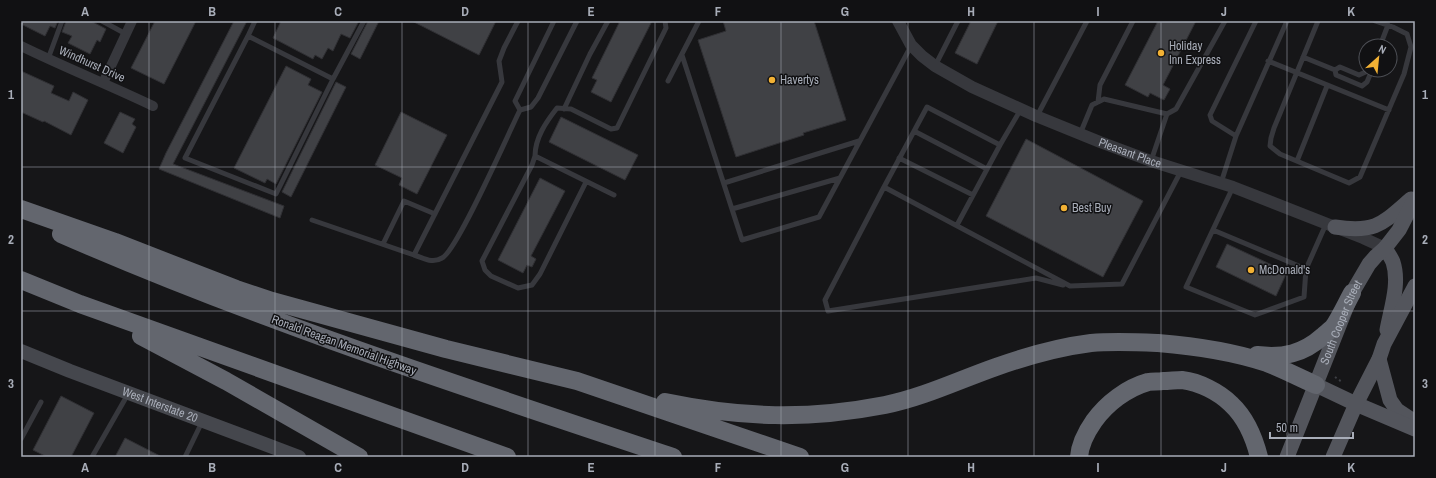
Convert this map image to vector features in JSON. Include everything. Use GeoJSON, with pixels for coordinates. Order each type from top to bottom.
{"type":"FeatureCollection","features":[{"type":"Feature","properties":{"kind":"highway"},"geometry":{"type":"LineString","coordinates":[[21,209],[115,242],[222,284],[272,301],[446,349],[577,381],[666,402],[715,411],[757,416],[820,415],[887,404],[956,383],[996,367],[1050,351],[1091,344],[1126,341],[1194,346],[1227,352],[1273,357],[1300,351],[1318,341],[1333,327],[1352,293]]}},
{"type":"Feature","properties":{"kind":"highway","name":"Ronald Reagan Memorial Highway"},"geometry":{"type":"LineString","coordinates":[[21,217],[125,262],[297,329],[673,457]]}},
{"type":"Feature","properties":{"kind":"highway"},"geometry":{"type":"LineString","coordinates":[[21,280],[80,304],[507,457]]}},
{"type":"Feature","properties":{"kind":"highway"},"geometry":{"type":"LineString","coordinates":[[80,304],[226,380],[359,457]]}},
{"type":"Feature","properties":{"kind":"highway"},"geometry":{"type":"LineString","coordinates":[[1227,352],[1267,363],[1316,385]]}},
{"type":"Feature","properties":{"kind":"highway"},"geometry":{"type":"LineString","coordinates":[[1079,457],[1088,431],[1100,412],[1113,400],[1129,390],[1149,382],[1182,380],[1207,387],[1231,403],[1248,424],[1256,442],[1259,457]]}},
{"type":"Feature","properties":{"kind":"highway"},"geometry":{"type":"LineString","coordinates":[[577,381],[800,457]]}},
{"type":"Feature","properties":{"kind":"highway"},"geometry":{"type":"LineString","coordinates":[[469,444],[484,457]]}},
{"type":"Feature","properties":{"kind":"main road"},"geometry":{"type":"LineString","coordinates":[[1330,226],[1354,230],[1366,229],[1389,218],[1415,196]]}},
{"type":"Feature","properties":{"kind":"main road","name":"South Cooper Street"},"geometry":{"type":"LineString","coordinates":[[1287,457],[1352,293],[1369,264],[1385,248],[1399,230],[1415,200]]}},
{"type":"Feature","properties":{"kind":"main road"},"geometry":{"type":"LineString","coordinates":[[1333,457],[1356,404],[1379,359],[1384,344],[1395,288],[1393,261],[1385,248]]}},
{"type":"Feature","properties":{"kind":"main road"},"geometry":{"type":"LineString","coordinates":[[1384,344],[1415,286]]}},
{"type":"Feature","properties":{"kind":"main road","name":"West Interstate 20"},"geometry":{"type":"LineString","coordinates":[[21,351],[295,456]]}},
{"type":"Feature","properties":{"kind":"main road"},"geometry":{"type":"LineString","coordinates":[[1379,359],[1390,400],[1397,410],[1415,422]]}},
{"type":"Feature","properties":{"kind":"main road"},"geometry":{"type":"LineString","coordinates":[[1316,385],[1415,429]]}},
{"type":"Feature","properties":{"kind":"street"},"geometry":{"type":"LineString","coordinates":[[103,83],[132,21]]}},
{"type":"Feature","properties":{"kind":"street","name":"Pleasant Place"},"geometry":{"type":"LineString","coordinates":[[898,21],[912,45],[922,56],[934,66],[972,87],[1080,134],[1151,161],[1233,187],[1385,248]]}},
{"type":"Feature","properties":{"kind":"street","name":"Windhurst Drive"},"geometry":{"type":"LineString","coordinates":[[21,46],[65,68],[103,83],[153,106]]}},
{"type":"Feature","properties":{"kind":"lane"},"geometry":{"type":"LineString","coordinates":[[48,59],[62,21]]}},
{"type":"Feature","properties":{"kind":"lane"},"geometry":{"type":"LineString","coordinates":[[102,21],[126,34]]}},
{"type":"Feature","properties":{"kind":"lane"},"geometry":{"type":"LineString","coordinates":[[256,21],[184,158],[276,194],[364,21]]}},
{"type":"Feature","properties":{"kind":"lane"},"geometry":{"type":"LineString","coordinates":[[414,255],[502,82],[499,61],[518,21]]}},
{"type":"Feature","properties":{"kind":"lane"},"geometry":{"type":"LineString","coordinates":[[520,110],[516,101],[554,21]]}},
{"type":"Feature","properties":{"kind":"lane"},"geometry":{"type":"LineString","coordinates":[[312,220],[434,262],[444,258],[460,234],[520,110],[531,107],[538,98],[577,21]]}},
{"type":"Feature","properties":{"kind":"lane"},"geometry":{"type":"LineString","coordinates":[[564,108],[608,21]]}},
{"type":"Feature","properties":{"kind":"lane"},"geometry":{"type":"LineString","coordinates":[[586,182],[540,274],[532,285],[518,288],[491,276],[485,270],[482,261],[532,165],[535,156],[535,149],[544,124],[557,108],[564,108],[571,109],[611,129],[617,128],[666,28],[665,21]]}},
{"type":"Feature","properties":{"kind":"lane"},"geometry":{"type":"LineString","coordinates":[[668,81],[699,21]]}},
{"type":"Feature","properties":{"kind":"lane"},"geometry":{"type":"LineString","coordinates":[[934,66],[958,21]]}},
{"type":"Feature","properties":{"kind":"lane"},"geometry":{"type":"LineString","coordinates":[[1036,116],[1086,21]]}},
{"type":"Feature","properties":{"kind":"lane"},"geometry":{"type":"LineString","coordinates":[[1098,102],[1100,85],[1132,21]]}},
{"type":"Feature","properties":{"kind":"lane"},"geometry":{"type":"LineString","coordinates":[[1151,161],[1167,114],[1176,109],[1225,21]]}},
{"type":"Feature","properties":{"kind":"lane"},"geometry":{"type":"LineString","coordinates":[[1236,136],[1212,121],[1210,115],[1256,21]]}},
{"type":"Feature","properties":{"kind":"lane"},"geometry":{"type":"LineString","coordinates":[[1221,183],[1236,136],[1287,21]]}},
{"type":"Feature","properties":{"kind":"lane"},"geometry":{"type":"LineString","coordinates":[[1318,21],[1274,128],[1270,146],[1280,154],[1349,183],[1360,177],[1404,74],[1411,47],[1407,34],[1375,21]]}},
{"type":"Feature","properties":{"kind":"lane"},"geometry":{"type":"LineString","coordinates":[[1383,38],[1388,25]]}},
{"type":"Feature","properties":{"kind":"lane"},"geometry":{"type":"LineString","coordinates":[[248,36],[334,79]]}},
{"type":"Feature","properties":{"kind":"lane"},"geometry":{"type":"LineString","coordinates":[[682,55],[742,240],[819,217],[912,45]]}},
{"type":"Feature","properties":{"kind":"lane"},"geometry":{"type":"LineString","coordinates":[[1303,57],[1335,70],[1336,75],[1362,86],[1367,82],[1368,78]]}},
{"type":"Feature","properties":{"kind":"lane"},"geometry":{"type":"LineString","coordinates":[[1268,61],[1389,110]]}},
{"type":"Feature","properties":{"kind":"lane"},"geometry":{"type":"LineString","coordinates":[[1335,70],[1340,67],[1358,74]]}},
{"type":"Feature","properties":{"kind":"lane"},"geometry":{"type":"LineString","coordinates":[[1297,161],[1327,86]]}},
{"type":"Feature","properties":{"kind":"lane"},"geometry":{"type":"LineString","coordinates":[[1080,134],[1092,105],[1104,99],[1167,114]]}},
{"type":"Feature","properties":{"kind":"lane"},"geometry":{"type":"LineString","coordinates":[[1000,145],[927,107],[824,300],[828,312],[1036,278],[1070,286],[1122,284],[1181,171]]}},
{"type":"Feature","properties":{"kind":"lane"},"geometry":{"type":"LineString","coordinates":[[957,225],[1021,109]]}},
{"type":"Feature","properties":{"kind":"lane"},"geometry":{"type":"LineString","coordinates":[[914,131],[987,169]]}},
{"type":"Feature","properties":{"kind":"lane"},"geometry":{"type":"LineString","coordinates":[[724,183],[859,141]]}},
{"type":"Feature","properties":{"kind":"lane"},"geometry":{"type":"LineString","coordinates":[[535,156],[614,195]]}},
{"type":"Feature","properties":{"kind":"lane"},"geometry":{"type":"LineString","coordinates":[[900,158],[973,195]]}},
{"type":"Feature","properties":{"kind":"lane"},"geometry":{"type":"LineString","coordinates":[[732,209],[840,178]]}},
{"type":"Feature","properties":{"kind":"lane"},"geometry":{"type":"LineString","coordinates":[[884,187],[1070,286]]}},
{"type":"Feature","properties":{"kind":"lane"},"geometry":{"type":"LineString","coordinates":[[1233,187],[1186,287],[1255,315],[1304,297],[1306,269],[1330,226]]}},
{"type":"Feature","properties":{"kind":"lane"},"geometry":{"type":"LineString","coordinates":[[383,244],[404,201],[435,214]]}},
{"type":"Feature","properties":{"kind":"lane"},"geometry":{"type":"LineString","coordinates":[[1213,230],[1306,269]]}},
{"type":"Feature","properties":{"kind":"lane"},"geometry":{"type":"LineString","coordinates":[[92,457],[128,393]]}},
{"type":"Feature","properties":{"kind":"lane"},"geometry":{"type":"LineString","coordinates":[[21,439],[40,402]]}},
{"type":"Feature","properties":{"kind":"lane"},"geometry":{"type":"LineString","coordinates":[[185,457],[202,421]]}},
{"type":"Feature","properties":{"kind":"building"},"geometry":{"type":"Polygon","coordinates":[[[21,21],[58,21],[55,28],[50,26],[45,36],[21,24],[21,21]]]}},
{"type":"Feature","properties":{"kind":"building"},"geometry":{"type":"Polygon","coordinates":[[[66,21],[91,21],[106,29],[100,42],[97,40],[90,54],[68,43],[72,36],[62,32],[66,21]]]}},
{"type":"Feature","properties":{"kind":"building"},"geometry":{"type":"Polygon","coordinates":[[[155,21],[196,21],[164,84],[131,68],[155,21]]]}},
{"type":"Feature","properties":{"kind":"building"},"geometry":{"type":"Polygon","coordinates":[[[234,21],[247,21],[173,164],[284,206],[280,218],[159,169],[234,21]]]}},
{"type":"Feature","properties":{"kind":"building"},"geometry":{"type":"Polygon","coordinates":[[[281,21],[359,21],[350,38],[341,34],[333,51],[328,48],[322,59],[315,55],[313,59],[273,38],[281,21]]]}},
{"type":"Feature","properties":{"kind":"building"},"geometry":{"type":"Polygon","coordinates":[[[368,21],[379,21],[360,59],[351,54],[368,21]]]}},
{"type":"Feature","properties":{"kind":"building"},"geometry":{"type":"Polygon","coordinates":[[[412,21],[496,21],[479,55],[412,21]]]}},
{"type":"Feature","properties":{"kind":"building"},"geometry":{"type":"Polygon","coordinates":[[[620,21],[652,21],[611,102],[591,92],[597,80],[592,78],[620,21]]]}},
{"type":"Feature","properties":{"kind":"building","name":"Havertys"},"geometry":{"type":"Polygon","coordinates":[[[723,21],[814,21],[846,120],[803,133],[804,135],[736,157],[698,40],[726,31],[723,21]]]}},
{"type":"Feature","properties":{"kind":"building"},"geometry":{"type":"Polygon","coordinates":[[[971,21],[998,21],[977,64],[955,53],[971,21]]]}},
{"type":"Feature","properties":{"kind":"building","name":"Holiday Inn Express"},"geometry":{"type":"Polygon","coordinates":[[[1158,21],[1196,21],[1163,85],[1170,89],[1164,100],[1150,93],[1148,97],[1125,85],[1158,21]]]}},
{"type":"Feature","properties":{"kind":"building"},"geometry":{"type":"Polygon","coordinates":[[[286,66],[311,79],[308,85],[322,92],[276,184],[267,179],[265,183],[234,168],[286,66]]]}},
{"type":"Feature","properties":{"kind":"building"},"geometry":{"type":"Polygon","coordinates":[[[21,71],[54,86],[51,93],[69,101],[73,92],[88,100],[71,135],[44,121],[43,122],[21,112],[21,71]]]}},
{"type":"Feature","properties":{"kind":"building"},"geometry":{"type":"Polygon","coordinates":[[[336,82],[346,87],[291,197],[282,192],[336,82]]]}},
{"type":"Feature","properties":{"kind":"building"},"geometry":{"type":"Polygon","coordinates":[[[120,112],[135,119],[132,124],[136,127],[123,153],[104,143],[120,112]]]}},
{"type":"Feature","properties":{"kind":"building"},"geometry":{"type":"Polygon","coordinates":[[[401,112],[447,135],[417,194],[399,185],[402,178],[375,165],[401,112]]]}},
{"type":"Feature","properties":{"kind":"building"},"geometry":{"type":"Polygon","coordinates":[[[561,117],[638,155],[625,180],[549,142],[561,117]]]}},
{"type":"Feature","properties":{"kind":"building","name":"Best Buy"},"geometry":{"type":"Polygon","coordinates":[[[1026,139],[1143,201],[1103,277],[986,216],[1026,139]]]}},
{"type":"Feature","properties":{"kind":"building"},"geometry":{"type":"Polygon","coordinates":[[[540,178],[565,191],[531,256],[536,259],[532,267],[527,265],[523,273],[498,260],[540,178]]]}},
{"type":"Feature","properties":{"kind":"building","name":"McDonald's"},"geometry":{"type":"Polygon","coordinates":[[[1227,244],[1287,272],[1276,296],[1216,267],[1227,244]]]}},
{"type":"Feature","properties":{"kind":"building"},"geometry":{"type":"Polygon","coordinates":[[[61,396],[94,413],[71,457],[47,457],[33,450],[61,396]]]}},
{"type":"Feature","properties":{"kind":"building"},"geometry":{"type":"Polygon","coordinates":[[[125,438],[162,457],[115,457],[125,438]]]}},
{"type":"Feature","properties":{"kind":"place","name":"Holiday Inn Express"},"geometry":{"type":"Point","coordinates":[1161,53]}},
{"type":"Feature","properties":{"kind":"place","name":"Havertys"},"geometry":{"type":"Point","coordinates":[772,80]}},
{"type":"Feature","properties":{"kind":"place","name":"Best Buy"},"geometry":{"type":"Point","coordinates":[1064,208]}},
{"type":"Feature","properties":{"kind":"place","name":"McDonald's"},"geometry":{"type":"Point","coordinates":[1251,270]}}]}
